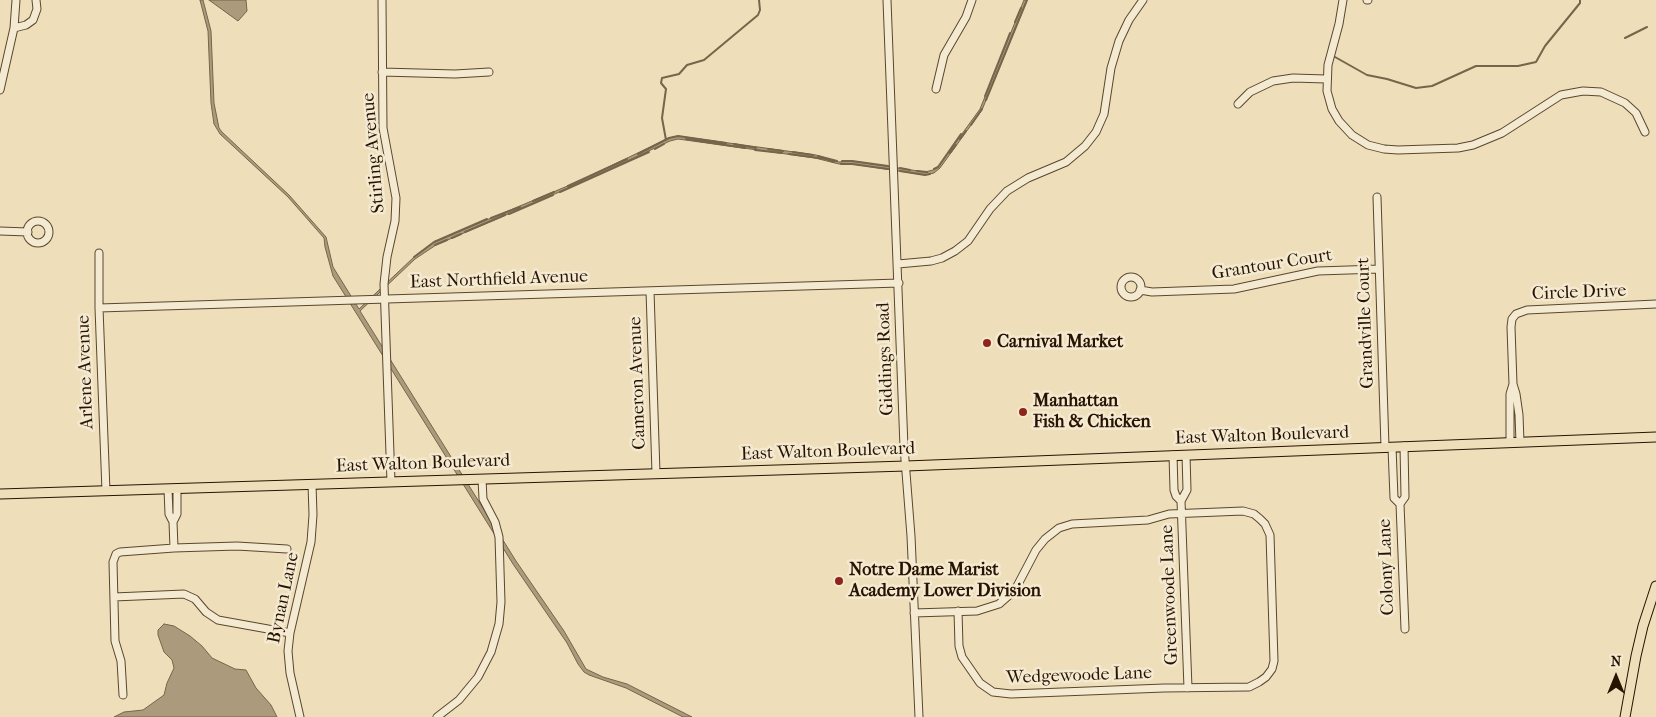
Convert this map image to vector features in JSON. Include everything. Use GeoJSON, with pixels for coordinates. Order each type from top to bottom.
{"type":"FeatureCollection","features":[{"type":"Feature","properties":{"kind":"main road","name":"East Walton Boulevard"},"geometry":{"type":"LineString","coordinates":[[0,494],[906,466],[1656,437]]}},
{"type":"Feature","properties":{"kind":"main road"},"geometry":{"type":"LineString","coordinates":[[1626,717],[1639,642],[1656,586]]}},
{"type":"Feature","properties":{"kind":"street"},"geometry":{"type":"LineString","coordinates":[[0,90],[14,28],[16,0]]}},
{"type":"Feature","properties":{"kind":"street"},"geometry":{"type":"LineString","coordinates":[[14,28],[26,25],[32,20],[37,8],[36,0]]}},
{"type":"Feature","properties":{"kind":"street","name":"Stirling Avenue"},"geometry":{"type":"LineString","coordinates":[[382,0],[384,135],[394,182],[396,203],[394,227],[386,264],[385,299],[391,482]]}},
{"type":"Feature","properties":{"kind":"street","name":"Giddings Road"},"geometry":{"type":"LineString","coordinates":[[888,0],[906,466],[911,526],[919,717]]}},
{"type":"Feature","properties":{"kind":"street"},"geometry":{"type":"LineString","coordinates":[[936,89],[944,55],[966,17],[972,0]]}},
{"type":"Feature","properties":{"kind":"street"},"geometry":{"type":"LineString","coordinates":[[898,264],[930,261],[942,258],[955,251],[970,237],[990,209],[1007,191],[1028,178],[1066,162],[1085,146],[1096,132],[1104,114],[1111,68],[1119,41],[1129,20],[1143,0]]}},
{"type":"Feature","properties":{"kind":"street"},"geometry":{"type":"LineString","coordinates":[[1344,0],[1326,79],[1330,105],[1342,125],[1360,140],[1384,149],[1452,148],[1473,145],[1502,132],[1561,96],[1583,91],[1601,92],[1625,103],[1636,113],[1644,132]]}},
{"type":"Feature","properties":{"kind":"street"},"geometry":{"type":"LineString","coordinates":[[382,72],[455,74],[489,72]]}},
{"type":"Feature","properties":{"kind":"street"},"geometry":{"type":"LineString","coordinates":[[1238,104],[1250,92],[1273,81],[1289,78],[1326,79]]}},
{"type":"Feature","properties":{"kind":"street","name":"Grandville Court"},"geometry":{"type":"LineString","coordinates":[[1377,197],[1389,447]]}},
{"type":"Feature","properties":{"kind":"street"},"geometry":{"type":"LineString","coordinates":[[0,231],[28,232]]}},
{"type":"Feature","properties":{"kind":"street","name":"Arlene Avenue"},"geometry":{"type":"LineString","coordinates":[[99,253],[99,308],[106,491]]}},
{"type":"Feature","properties":{"kind":"street","name":"Grantour Court"},"geometry":{"type":"LineString","coordinates":[[1140,290],[1152,292],[1234,289],[1318,271],[1379,268]]}},
{"type":"Feature","properties":{"kind":"street","name":"East Northfield Avenue"},"geometry":{"type":"LineString","coordinates":[[99,308],[899,283]]}},
{"type":"Feature","properties":{"kind":"street","name":"Cameron Avenue"},"geometry":{"type":"LineString","coordinates":[[650,291],[656,474]]}},
{"type":"Feature","properties":{"kind":"street","name":"Circle Drive"},"geometry":{"type":"LineString","coordinates":[[1520,442],[1519,415],[1514,408],[1510,394],[1513,384],[1511,324],[1514,316],[1520,311],[1656,304]]}},
{"type":"Feature","properties":{"kind":"street","name":"Circle Drive"},"geometry":{"type":"LineString","coordinates":[[1510,442],[1514,408]]}},
{"type":"Feature","properties":{"kind":"street","name":"Colony Lane"},"geometry":{"type":"LineString","coordinates":[[1404,446],[1405,497],[1400,504],[1405,629]]}},
{"type":"Feature","properties":{"kind":"street","name":"Colony Lane"},"geometry":{"type":"LineString","coordinates":[[1389,447],[1394,498],[1400,504]]}},
{"type":"Feature","properties":{"kind":"street","name":"Greenwoode Lane"},"geometry":{"type":"LineString","coordinates":[[1173,455],[1174,490],[1181,501],[1182,513],[1188,688]]}},
{"type":"Feature","properties":{"kind":"street","name":"Greenwoode Lane"},"geometry":{"type":"LineString","coordinates":[[1181,501],[1187,490],[1186,455]]}},
{"type":"Feature","properties":{"kind":"street"},"geometry":{"type":"LineString","coordinates":[[437,717],[446,715],[478,678],[491,652],[499,624],[501,602],[499,542],[496,527],[484,499],[482,479]]}},
{"type":"Feature","properties":{"kind":"street","name":"Bynan Lane"},"geometry":{"type":"LineString","coordinates":[[300,717],[289,669],[288,650],[290,633],[311,542],[313,515],[312,484]]}},
{"type":"Feature","properties":{"kind":"street"},"geometry":{"type":"LineString","coordinates":[[172,489],[169,514],[173,522],[174,548]]}},
{"type":"Feature","properties":{"kind":"street","name":"Wedgewoode Lane"},"geometry":{"type":"LineString","coordinates":[[958,611],[959,646],[962,657],[977,680],[986,689],[993,692],[1011,694],[1164,688],[1243,688],[1259,682],[1272,669],[1275,656],[1268,530],[1260,519],[1246,511],[1182,513]]}},
{"type":"Feature","properties":{"kind":"street"},"geometry":{"type":"LineString","coordinates":[[914,613],[986,609],[999,604],[1008,598],[1018,585],[1042,542],[1063,526],[1081,522],[1148,520],[1160,515],[1182,513]]}},
{"type":"Feature","properties":{"kind":"street"},"geometry":{"type":"LineString","coordinates":[[123,695],[121,661],[116,644],[114,597],[113,560],[117,553],[174,548],[237,546],[287,550]]}},
{"type":"Feature","properties":{"kind":"street"},"geometry":{"type":"LineString","coordinates":[[114,597],[184,594],[195,599],[209,615],[218,620],[290,633]]}},
{"type":"Feature","properties":{"kind":"shaded area"},"geometry":{"type":"Polygon","coordinates":[[[200,0],[203,0],[211,31],[214,103],[219,128],[289,195],[326,237],[333,267],[359,309],[414,257],[434,242],[577,182],[669,138],[678,136],[816,155],[839,162],[852,161],[925,172],[933,170],[938,167],[980,109],[1024,0],[1027,0],[982,110],[940,168],[934,173],[925,175],[852,164],[839,164],[815,158],[678,139],[436,245],[415,259],[360,311],[516,561],[564,631],[586,669],[603,677],[627,684],[692,717],[683,717],[626,688],[589,675],[578,664],[567,643],[513,564],[333,276],[324,238],[288,197],[220,134],[214,124],[211,103],[208,31],[200,0]]]}},
{"type":"Feature","properties":{"kind":"shaded area"},"geometry":{"type":"Polygon","coordinates":[[[209,0],[246,0],[247,11],[238,21],[209,0]]]}},
{"type":"Feature","properties":{"kind":"shaded area"},"geometry":{"type":"Polygon","coordinates":[[[164,624],[174,626],[190,636],[212,658],[235,669],[246,670],[256,688],[271,705],[277,717],[114,717],[124,712],[143,710],[164,695],[174,668],[172,660],[164,652],[158,635],[158,630],[164,624]]]}},
{"type":"Feature","properties":{"kind":"waterway"},"geometry":{"type":"LineString","coordinates":[[666,140],[662,118],[666,89],[661,83],[662,78],[679,74],[687,65],[704,60],[758,15],[760,10],[759,0]]}},
{"type":"Feature","properties":{"kind":"waterway"},"geometry":{"type":"LineString","coordinates":[[986,100],[1027,0]]}},
{"type":"Feature","properties":{"kind":"waterway"},"geometry":{"type":"LineString","coordinates":[[1335,57],[1367,75],[1416,88],[1432,86],[1476,66],[1518,66],[1536,62],[1545,46],[1580,3],[1580,0]]}},
{"type":"Feature","properties":{"kind":"waterway"},"geometry":{"type":"LineString","coordinates":[[1015,22],[1021,8]]}},
{"type":"Feature","properties":{"kind":"waterway"},"geometry":{"type":"LineString","coordinates":[[1625,38],[1647,27]]}},
{"type":"Feature","properties":{"kind":"waterway"},"geometry":{"type":"LineString","coordinates":[[985,96],[1010,33]]}},
{"type":"Feature","properties":{"kind":"waterway"},"geometry":{"type":"LineString","coordinates":[[971,125],[982,109]]}},
{"type":"Feature","properties":{"kind":"waterway"},"geometry":{"type":"LineString","coordinates":[[960,139],[966,131]]}},
{"type":"Feature","properties":{"kind":"waterway"},"geometry":{"type":"LineString","coordinates":[[934,169],[938,167],[961,134]]}},
{"type":"Feature","properties":{"kind":"waterway"},"geometry":{"type":"LineString","coordinates":[[638,154],[669,138],[678,136],[726,143]]}},
{"type":"Feature","properties":{"kind":"waterway"},"geometry":{"type":"LineString","coordinates":[[686,139],[745,148]]}},
{"type":"Feature","properties":{"kind":"waterway"},"geometry":{"type":"LineString","coordinates":[[655,149],[664,144]]}},
{"type":"Feature","properties":{"kind":"waterway"},"geometry":{"type":"LineString","coordinates":[[734,144],[756,148]]}},
{"type":"Feature","properties":{"kind":"waterway"},"geometry":{"type":"LineString","coordinates":[[950,153],[956,145]]}},
{"type":"Feature","properties":{"kind":"waterway"},"geometry":{"type":"LineString","coordinates":[[768,149],[783,151]]}},
{"type":"Feature","properties":{"kind":"waterway"},"geometry":{"type":"LineString","coordinates":[[755,150],[782,153]]}},
{"type":"Feature","properties":{"kind":"waterway"},"geometry":{"type":"LineString","coordinates":[[560,192],[649,152]]}},
{"type":"Feature","properties":{"kind":"waterway"},"geometry":{"type":"LineString","coordinates":[[793,152],[813,155]]}},
{"type":"Feature","properties":{"kind":"waterway"},"geometry":{"type":"LineString","coordinates":[[789,154],[826,159],[834,162]]}},
{"type":"Feature","properties":{"kind":"waterway"},"geometry":{"type":"LineString","coordinates":[[818,156],[837,161]]}},
{"type":"Feature","properties":{"kind":"waterway"},"geometry":{"type":"LineString","coordinates":[[568,186],[627,159]]}},
{"type":"Feature","properties":{"kind":"waterway"},"geometry":{"type":"LineString","coordinates":[[842,161],[888,166]]}},
{"type":"Feature","properties":{"kind":"waterway"},"geometry":{"type":"LineString","coordinates":[[841,164],[888,169]]}},
{"type":"Feature","properties":{"kind":"waterway"},"geometry":{"type":"LineString","coordinates":[[900,168],[910,170]]}},
{"type":"Feature","properties":{"kind":"waterway"},"geometry":{"type":"LineString","coordinates":[[900,171],[930,174]]}},
{"type":"Feature","properties":{"kind":"waterway"},"geometry":{"type":"LineString","coordinates":[[917,171],[927,172]]}},
{"type":"Feature","properties":{"kind":"waterway"},"geometry":{"type":"LineString","coordinates":[[533,201],[554,192]]}},
{"type":"Feature","properties":{"kind":"waterway"},"geometry":{"type":"LineString","coordinates":[[509,214],[553,195]]}},
{"type":"Feature","properties":{"kind":"waterway"},"geometry":{"type":"LineString","coordinates":[[491,218],[520,207]]}},
{"type":"Feature","properties":{"kind":"waterway"},"geometry":{"type":"LineString","coordinates":[[465,232],[505,215]]}},
{"type":"Feature","properties":{"kind":"waterway"},"geometry":{"type":"LineString","coordinates":[[414,257],[434,242],[487,219]]}},
{"type":"Feature","properties":{"kind":"waterway"},"geometry":{"type":"LineString","coordinates":[[452,238],[461,234]]}},
{"type":"Feature","properties":{"kind":"waterway"},"geometry":{"type":"LineString","coordinates":[[435,245],[447,240]]}},
{"type":"Feature","properties":{"kind":"place","name":"Carnival Market"},"geometry":{"type":"Point","coordinates":[987,343]}},
{"type":"Feature","properties":{"kind":"place","name":"Manhattan Fish & Chicken"},"geometry":{"type":"Point","coordinates":[1023,412]}},
{"type":"Feature","properties":{"kind":"place","name":"Notre Dame Marist Academy Lower Division"},"geometry":{"type":"Point","coordinates":[839,581]}}]}
